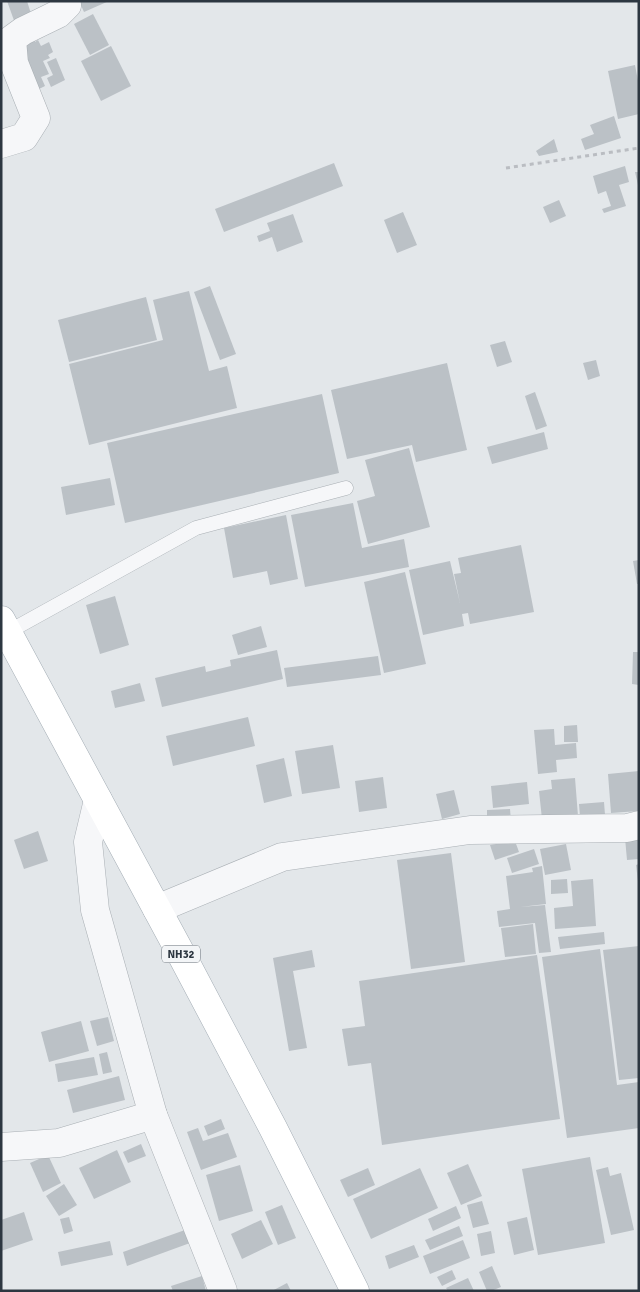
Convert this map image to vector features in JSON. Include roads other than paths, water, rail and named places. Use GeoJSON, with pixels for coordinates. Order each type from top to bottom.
{"type":"FeatureCollection","features":[{"type":"Feature","properties":{"kind":"main road","name":"NH32"},"geometry":{"type":"LineString","coordinates":[[4,626],[273,1128],[355,1291]]}},
{"type":"Feature","properties":{"kind":"street"},"geometry":{"type":"LineString","coordinates":[[1,144],[24,137],[36,118],[14,64],[12,39],[23,31],[58,14],[67,5],[66,1]]}},
{"type":"Feature","properties":{"kind":"street"},"geometry":{"type":"LineString","coordinates":[[98,800],[88,842],[95,910],[153,1116],[223,1291]]}},
{"type":"Feature","properties":{"kind":"street"},"geometry":{"type":"LineString","coordinates":[[157,909],[282,857],[470,830],[626,828],[639,825]]}},
{"type":"Feature","properties":{"kind":"street"},"geometry":{"type":"LineString","coordinates":[[1,1147],[58,1144],[153,1116]]}},
{"type":"Feature","properties":{"kind":"lane"},"geometry":{"type":"LineString","coordinates":[[4,626],[196,528],[346,488]]}}]}
